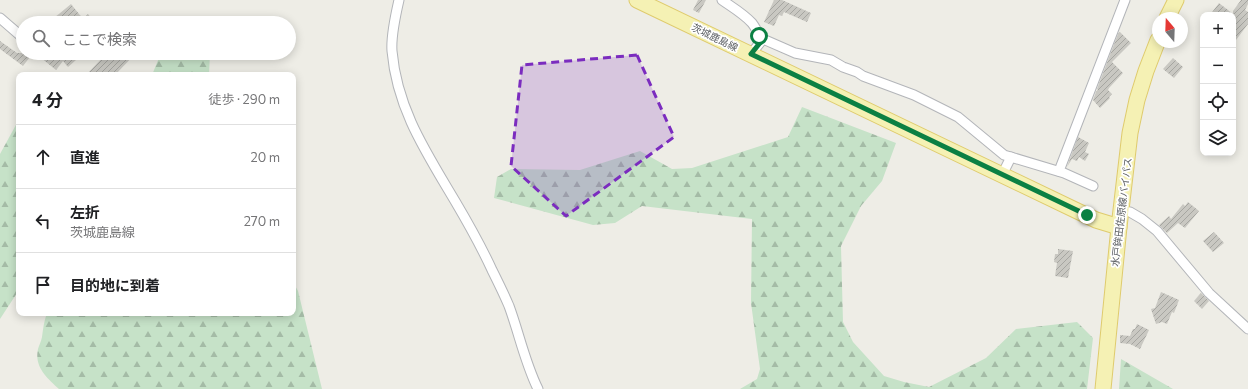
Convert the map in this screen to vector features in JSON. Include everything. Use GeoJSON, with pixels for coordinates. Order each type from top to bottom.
{"type":"FeatureCollection","features":[{"type":"Feature","properties":{"kind":"main road","name":"茨城鹿島線"},"geometry":{"type":"LineString","coordinates":[[637,0],[1096,220],[1119,227]]}},
{"type":"Feature","properties":{"kind":"main road"},"geometry":{"type":"LineString","coordinates":[[1169,12],[1176,0]]}},
{"type":"Feature","properties":{"kind":"main road","name":"水戸鉾田佐原線バイパス"},"geometry":{"type":"LineString","coordinates":[[1103,389],[1130,133],[1146,70],[1155,48]]}},
{"type":"Feature","properties":{"kind":"street"},"geometry":{"type":"LineString","coordinates":[[399,0],[392,50],[396,75],[406,114],[492,270],[508,305],[538,389]]}},
{"type":"Feature","properties":{"kind":"street"},"geometry":{"type":"LineString","coordinates":[[722,0],[748,18],[759,36],[763,39],[795,53],[831,60],[842,67],[857,72],[863,76],[914,95],[958,117],[1004,155],[1059,172],[1093,186]]}},
{"type":"Feature","properties":{"kind":"street"},"geometry":{"type":"LineString","coordinates":[[1059,172],[1125,0]]}},
{"type":"Feature","properties":{"kind":"street"},"geometry":{"type":"LineString","coordinates":[[0,18],[16,32]]}},
{"type":"Feature","properties":{"kind":"street"},"geometry":{"type":"LineString","coordinates":[[751,54],[763,39]]}},
{"type":"Feature","properties":{"kind":"street"},"geometry":{"type":"LineString","coordinates":[[1002,175],[1011,157]]}},
{"type":"Feature","properties":{"kind":"street"},"geometry":{"type":"LineString","coordinates":[[1121,211],[1130,212],[1157,231],[1209,293],[1248,329]]}},
{"type":"Feature","properties":{"kind":"highlighted area"},"geometry":{"type":"Polygon","coordinates":[[[637,55],[674,137],[566,216],[511,166],[522,65],[637,55]]]}},
{"type":"Feature","properties":{"kind":"green space"},"geometry":{"type":"Polygon","coordinates":[[[158,60],[210,60],[209,72],[153,72],[158,60]]]}},
{"type":"Feature","properties":{"kind":"green space"},"geometry":{"type":"Polygon","coordinates":[[[802,107],[896,143],[882,181],[861,206],[841,246],[843,322],[853,342],[884,376],[929,387],[986,358],[1016,329],[1077,322],[1093,338],[1087,389],[740,389],[757,379],[760,369],[751,303],[752,219],[642,206],[615,223],[593,225],[494,198],[497,177],[511,169],[580,170],[640,151],[672,169],[692,168],[788,137],[802,107]]]}},
{"type":"Feature","properties":{"kind":"green space"},"geometry":{"type":"Polygon","coordinates":[[[16,125],[16,295],[0,319],[0,154],[16,125]]]}},
{"type":"Feature","properties":{"kind":"green space"},"geometry":{"type":"Polygon","coordinates":[[[296,287],[322,389],[59,389],[42,372],[38,361],[37,355],[42,339],[46,316],[296,316],[296,287]]]}},
{"type":"Feature","properties":{"kind":"green space"},"geometry":{"type":"Polygon","coordinates":[[[1121,359],[1173,389],[1119,389],[1121,359]]]}},
{"type":"Feature","properties":{"kind":"building"},"geometry":{"type":"Polygon","coordinates":[[[698,0],[706,0],[699,13],[693,10],[698,0]]]}},
{"type":"Feature","properties":{"kind":"building"},"geometry":{"type":"Polygon","coordinates":[[[774,0],[782,0],[811,13],[807,22],[784,12],[782,16],[779,15],[774,26],[764,22],[774,0]]]}},
{"type":"Feature","properties":{"kind":"building"},"geometry":{"type":"Polygon","coordinates":[[[1241,0],[1248,0],[1245,10],[1248,12],[1248,24],[1236,40],[1236,12],[1233,11],[1241,0]]]}},
{"type":"Feature","properties":{"kind":"building"},"geometry":{"type":"Polygon","coordinates":[[[1219,3],[1230,12],[1212,12],[1219,3]]]}},
{"type":"Feature","properties":{"kind":"building"},"geometry":{"type":"Polygon","coordinates":[[[71,4],[81,16],[56,16],[71,4]]]}},
{"type":"Feature","properties":{"kind":"building"},"geometry":{"type":"Polygon","coordinates":[[[1120,32],[1131,43],[1112,62],[1123,73],[1109,88],[1108,90],[1112,94],[1100,108],[1093,100],[1120,32]]]}},
{"type":"Feature","properties":{"kind":"building"},"geometry":{"type":"Polygon","coordinates":[[[0,41],[16,52],[16,60],[28,60],[23,66],[0,49],[0,41]]]}},
{"type":"Feature","properties":{"kind":"building"},"geometry":{"type":"Polygon","coordinates":[[[1173,58],[1183,67],[1174,78],[1163,69],[1173,58]]]}},
{"type":"Feature","properties":{"kind":"building"},"geometry":{"type":"Polygon","coordinates":[[[44,60],[76,60],[68,67],[63,61],[56,70],[44,60]]]}},
{"type":"Feature","properties":{"kind":"building"},"geometry":{"type":"Polygon","coordinates":[[[100,60],[129,60],[118,72],[89,72],[100,60]]]}},
{"type":"Feature","properties":{"kind":"building"},"geometry":{"type":"Polygon","coordinates":[[[1078,137],[1089,143],[1085,152],[1089,154],[1085,161],[1079,157],[1077,161],[1072,159],[1067,167],[1078,137]]]}},
{"type":"Feature","properties":{"kind":"building"},"geometry":{"type":"Polygon","coordinates":[[[1188,202],[1199,211],[1185,228],[1178,223],[1167,233],[1159,225],[1169,216],[1171,219],[1183,204],[1185,206],[1188,202]]]}},
{"type":"Feature","properties":{"kind":"building"},"geometry":{"type":"Polygon","coordinates":[[[1214,232],[1224,243],[1213,252],[1203,241],[1214,232]]]}},
{"type":"Feature","properties":{"kind":"building"},"geometry":{"type":"Polygon","coordinates":[[[1058,249],[1073,251],[1068,278],[1055,276],[1057,263],[1054,262],[1055,254],[1058,254],[1058,249]]]}},
{"type":"Feature","properties":{"kind":"building"},"geometry":{"type":"Polygon","coordinates":[[[1161,292],[1179,300],[1174,313],[1172,312],[1167,324],[1162,322],[1156,324],[1151,309],[1155,308],[1161,292]]]}},
{"type":"Feature","properties":{"kind":"building"},"geometry":{"type":"Polygon","coordinates":[[[1201,293],[1209,301],[1202,309],[1194,301],[1201,293]]]}},
{"type":"Feature","properties":{"kind":"building"},"geometry":{"type":"Polygon","coordinates":[[[1137,324],[1149,330],[1140,349],[1130,344],[1120,343],[1120,335],[1130,336],[1137,324]]]}},
{"type":"Feature","properties":{"kind":"route"},"geometry":{"type":"LineString","coordinates":[[759,36],[763,39],[751,54],[1087,215]]}}]}
